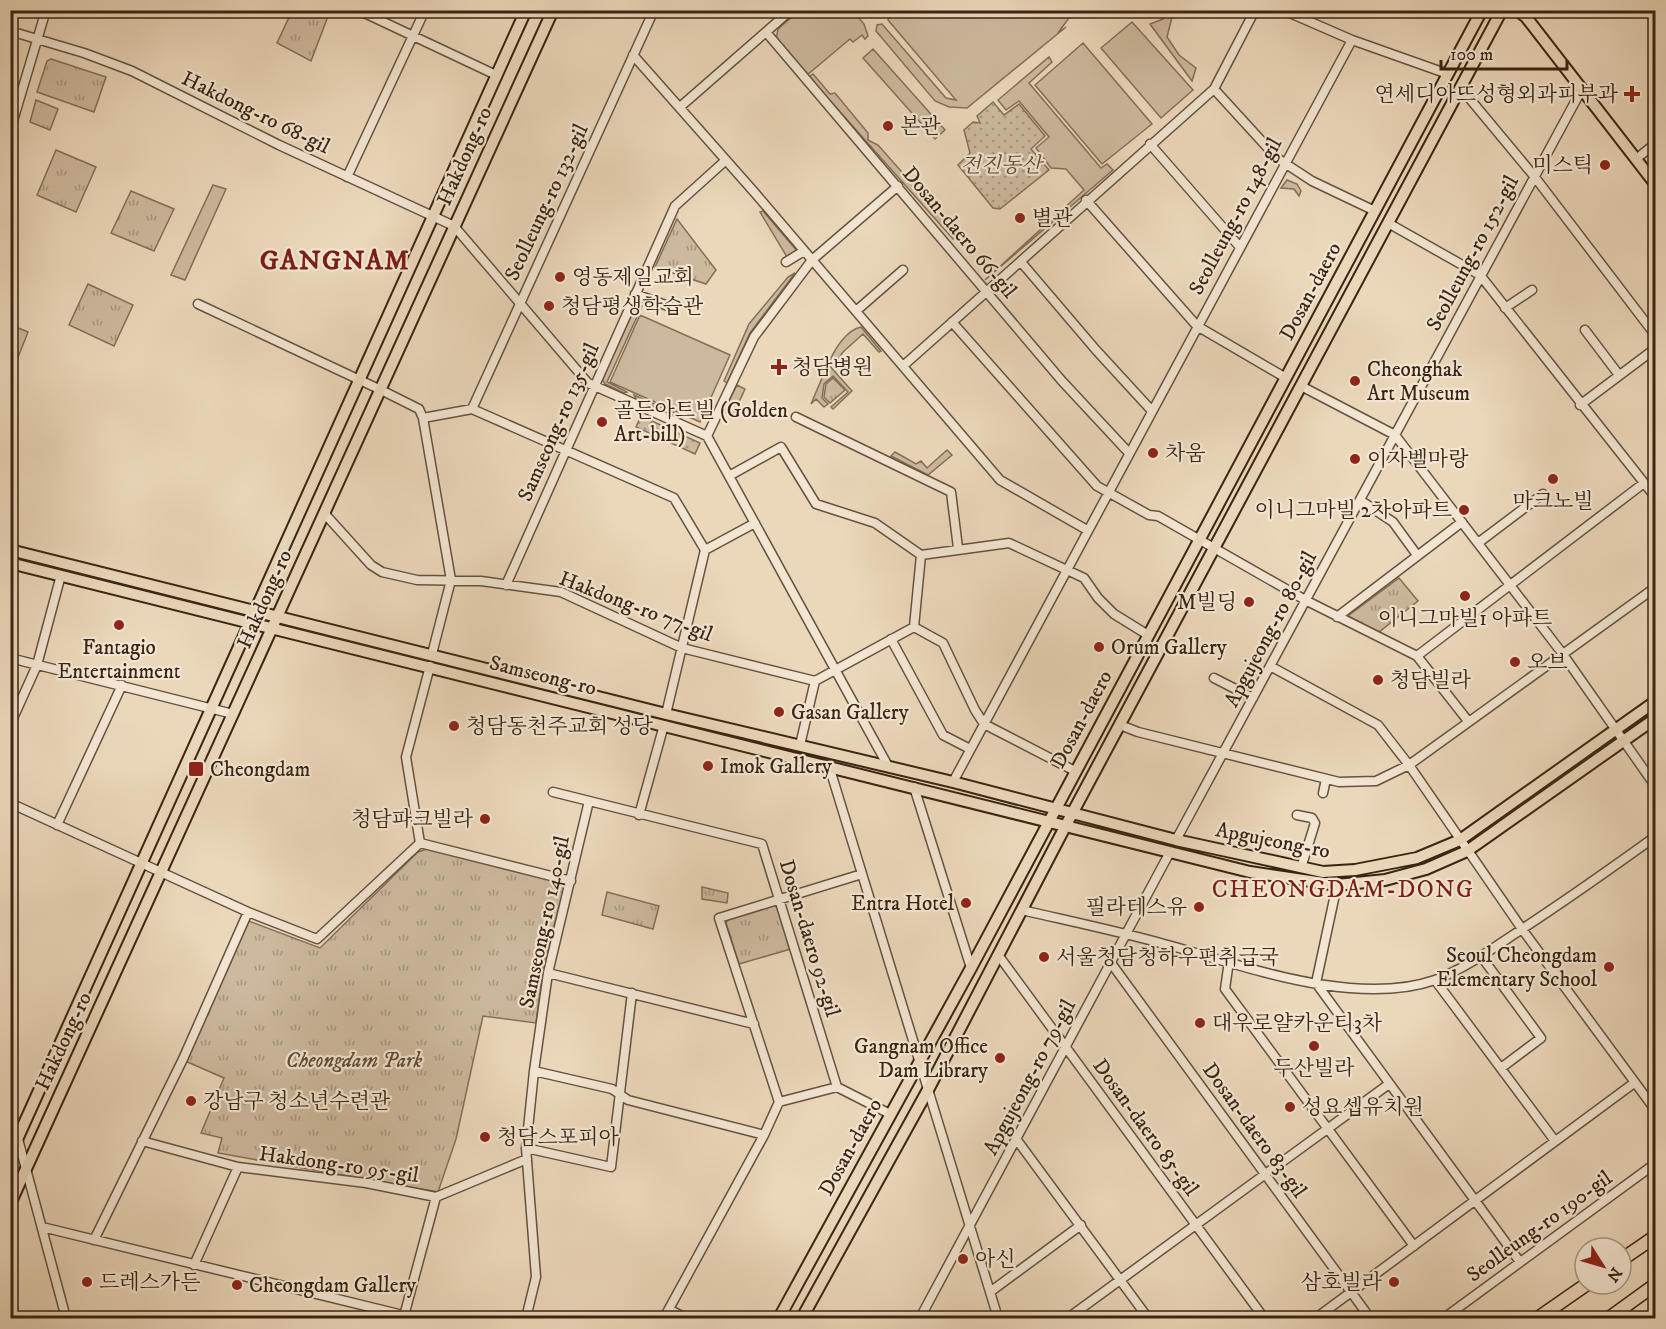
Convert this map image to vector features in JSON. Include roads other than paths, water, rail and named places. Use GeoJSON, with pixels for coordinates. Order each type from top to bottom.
{"type":"FeatureCollection","features":[{"type":"Feature","properties":{"kind":"highway"},"geometry":{"type":"LineString","coordinates":[[1633,1252],[1656,1236]]}},
{"type":"Feature","properties":{"kind":"highway"},"geometry":{"type":"LineString","coordinates":[[1609,1318],[1656,1284]]}},
{"type":"Feature","properties":{"kind":"highway"},"geometry":{"type":"LineString","coordinates":[[1538,1318],[1573,1294]]}},
{"type":"Feature","properties":{"kind":"main road","name":"Hakdong-ro"},"geometry":{"type":"LineString","coordinates":[[10,1155],[210,709],[363,381],[433,216],[526,10]]}},
{"type":"Feature","properties":{"kind":"main road","name":"Hakdong-ro"},"geometry":{"type":"LineString","coordinates":[[10,1204],[553,10]]}},
{"type":"Feature","properties":{"kind":"main road","name":"Dosan-daero"},"geometry":{"type":"LineString","coordinates":[[779,1318],[971,968],[1482,10]]}},
{"type":"Feature","properties":{"kind":"main road","name":"Dosan-daero"},"geometry":{"type":"LineString","coordinates":[[802,1318],[929,1088],[1072,813],[1502,10]]}},
{"type":"Feature","properties":{"kind":"main road"},"geometry":{"type":"LineString","coordinates":[[1517,10],[1526,17],[1656,185]]}},
{"type":"Feature","properties":{"kind":"main road","name":"Samseong-ro"},"geometry":{"type":"LineString","coordinates":[[10,550],[256,611],[276,623]]}},
{"type":"Feature","properties":{"kind":"main road","name":"Samseong-ro"},"geometry":{"type":"LineString","coordinates":[[10,563],[250,622],[276,623],[431,660],[665,720],[829,766],[1066,825]]}},
{"type":"Feature","properties":{"kind":"main road","name":"Apgujeong-ro"},"geometry":{"type":"LineString","coordinates":[[1055,808],[1176,840],[1323,872],[1386,865],[1418,858],[1460,840],[1656,701]]}},
{"type":"Feature","properties":{"kind":"main road","name":"Apgujeong-ro"},"geometry":{"type":"LineString","coordinates":[[1066,825],[1250,872],[1337,885],[1385,880],[1426,868],[1467,850],[1656,718]]}},
{"type":"Feature","properties":{"kind":"main road","name":"Samseong-ro"},"geometry":{"type":"LineString","coordinates":[[665,720],[800,746],[1055,808]]}},
{"type":"Feature","properties":{"kind":"street"},"geometry":{"type":"LineString","coordinates":[[10,131],[46,10]]}},
{"type":"Feature","properties":{"kind":"street"},"geometry":{"type":"LineString","coordinates":[[358,10],[496,75]]}},
{"type":"Feature","properties":{"kind":"street"},"geometry":{"type":"LineString","coordinates":[[347,177],[425,10]]}},
{"type":"Feature","properties":{"kind":"street","name":"Seolleung-ro 132-gil"},"geometry":{"type":"LineString","coordinates":[[472,409],[654,10]]}},
{"type":"Feature","properties":{"kind":"street"},"geometry":{"type":"LineString","coordinates":[[680,107],[791,10]]}},
{"type":"Feature","properties":{"kind":"street"},"geometry":{"type":"LineString","coordinates":[[903,366],[1021,262],[1086,200],[1214,88],[1255,10]]}},
{"type":"Feature","properties":{"kind":"street"},"geometry":{"type":"LineString","coordinates":[[1283,10],[1352,40],[1448,74]]}},
{"type":"Feature","properties":{"kind":"street"},"geometry":{"type":"LineString","coordinates":[[1650,10],[1656,18]]}},
{"type":"Feature","properties":{"kind":"street","name":"Hakdong-ro 68-gil"},"geometry":{"type":"LineString","coordinates":[[10,31],[132,71],[347,177],[454,226]]}},
{"type":"Feature","properties":{"kind":"street","name":"Dosan-daero 66-gil"},"geometry":{"type":"LineString","coordinates":[[766,32],[986,293],[1062,381],[1129,453]]}},
{"type":"Feature","properties":{"kind":"street","name":"Seolleung-ro 148-gil"},"geometry":{"type":"LineString","coordinates":[[953,782],[1239,246],[1352,40]]}},
{"type":"Feature","properties":{"kind":"street"},"geometry":{"type":"LineString","coordinates":[[633,55],[1000,480],[1088,530]]}},
{"type":"Feature","properties":{"kind":"street"},"geometry":{"type":"LineString","coordinates":[[1461,87],[1534,176],[1656,336]]}},
{"type":"Feature","properties":{"kind":"street"},"geometry":{"type":"LineString","coordinates":[[1214,88],[1284,163],[1312,182],[1375,211]]}},
{"type":"Feature","properties":{"kind":"street","name":"Seolleung-ro 152-gil"},"geometry":{"type":"LineString","coordinates":[[1395,435],[1582,89]]}},
{"type":"Feature","properties":{"kind":"street"},"geometry":{"type":"LineString","coordinates":[[1636,159],[1656,143]]}},
{"type":"Feature","properties":{"kind":"street"},"geometry":{"type":"LineString","coordinates":[[1150,144],[1239,246]]}},
{"type":"Feature","properties":{"kind":"street","name":"Samseong-ro 135-gil"},"geometry":{"type":"LineString","coordinates":[[506,585],[675,206],[726,160]]}},
{"type":"Feature","properties":{"kind":"street"},"geometry":{"type":"LineString","coordinates":[[707,436],[754,337],[812,260],[898,186]]}},
{"type":"Feature","properties":{"kind":"street"},"geometry":{"type":"LineString","coordinates":[[1086,200],[1197,326],[1286,378]]}},
{"type":"Feature","properties":{"kind":"street"},"geometry":{"type":"LineString","coordinates":[[1388,223],[1480,275],[1580,405],[1656,498]]}},
{"type":"Feature","properties":{"kind":"street"},"geometry":{"type":"LineString","coordinates":[[454,226],[594,387],[707,436],[888,766]]}},
{"type":"Feature","properties":{"kind":"street"},"geometry":{"type":"LineString","coordinates":[[786,261],[804,251]]}},
{"type":"Feature","properties":{"kind":"street"},"geometry":{"type":"LineString","coordinates":[[1021,262],[1152,411]]}},
{"type":"Feature","properties":{"kind":"street"},"geometry":{"type":"LineString","coordinates":[[856,311],[903,270]]}},
{"type":"Feature","properties":{"kind":"street"},"geometry":{"type":"LineString","coordinates":[[1505,308],[1532,290]]}},
{"type":"Feature","properties":{"kind":"street"},"geometry":{"type":"LineString","coordinates":[[635,294],[671,307]]}},
{"type":"Feature","properties":{"kind":"street"},"geometry":{"type":"LineString","coordinates":[[198,304],[419,409],[423,418],[451,580],[406,757],[420,843]]}},
{"type":"Feature","properties":{"kind":"street"},"geometry":{"type":"LineString","coordinates":[[952,322],[1097,486],[1149,515],[1158,516],[1337,617],[1417,656],[1468,721]]}},
{"type":"Feature","properties":{"kind":"street"},"geometry":{"type":"LineString","coordinates":[[1585,330],[1619,375]]}},
{"type":"Feature","properties":{"kind":"street"},"geometry":{"type":"LineString","coordinates":[[1580,405],[1656,348]]}},
{"type":"Feature","properties":{"kind":"street"},"geometry":{"type":"LineString","coordinates":[[1301,386],[1395,435],[1562,653],[1656,787]]}},
{"type":"Feature","properties":{"kind":"street"},"geometry":{"type":"LineString","coordinates":[[423,418],[472,409],[565,452],[674,498],[705,550],[665,720],[639,815]]}},
{"type":"Feature","properties":{"kind":"street"},"geometry":{"type":"LineString","coordinates":[[795,417],[951,492],[958,548]]}},
{"type":"Feature","properties":{"kind":"street","name":"Apgujeong-ro 80-gil"},"geometry":{"type":"LineString","coordinates":[[1176,840],[1395,435]]}},
{"type":"Feature","properties":{"kind":"street"},"geometry":{"type":"LineString","coordinates":[[729,476],[781,447],[816,504],[874,523],[921,555],[958,548],[1009,543],[1084,578],[1098,598],[1114,614],[1148,635]]}},
{"type":"Feature","properties":{"kind":"street"},"geometry":{"type":"LineString","coordinates":[[1417,656],[1644,483]]}},
{"type":"Feature","properties":{"kind":"street"},"geometry":{"type":"LineString","coordinates":[[1478,543],[1543,494]]}},
{"type":"Feature","properties":{"kind":"street"},"geometry":{"type":"LineString","coordinates":[[1359,500],[1393,522],[1417,555]]}},
{"type":"Feature","properties":{"kind":"street","name":"Hakdong-ro 77-gil"},"geometry":{"type":"LineString","coordinates":[[324,513],[371,565],[382,572],[417,580],[451,580],[561,592],[682,648],[815,681]]}},
{"type":"Feature","properties":{"kind":"street"},"geometry":{"type":"LineString","coordinates":[[1337,617],[1462,522]]}},
{"type":"Feature","properties":{"kind":"street"},"geometry":{"type":"LineString","coordinates":[[705,550],[755,523]]}},
{"type":"Feature","properties":{"kind":"street"},"geometry":{"type":"LineString","coordinates":[[914,627],[921,555]]}},
{"type":"Feature","properties":{"kind":"street"},"geometry":{"type":"LineString","coordinates":[[10,725],[37,664],[61,575]]}},
{"type":"Feature","properties":{"kind":"street"},"geometry":{"type":"LineString","coordinates":[[1120,725],[1138,732],[1339,782],[1376,782],[1409,765],[1656,587]]}},
{"type":"Feature","properties":{"kind":"street"},"geometry":{"type":"LineString","coordinates":[[800,746],[815,681],[914,627]]}},
{"type":"Feature","properties":{"kind":"street"},"geometry":{"type":"LineString","coordinates":[[914,627],[943,643],[984,724],[1075,771]]}},
{"type":"Feature","properties":{"kind":"street"},"geometry":{"type":"LineString","coordinates":[[891,639],[943,735],[970,749]]}},
{"type":"Feature","properties":{"kind":"street"},"geometry":{"type":"LineString","coordinates":[[10,658],[233,714]]}},
{"type":"Feature","properties":{"kind":"street"},"geometry":{"type":"LineString","coordinates":[[1270,666],[1378,725],[1409,765],[1522,929],[1656,1111]]}},
{"type":"Feature","properties":{"kind":"street"},"geometry":{"type":"LineString","coordinates":[[1214,678],[1253,698]]}},
{"type":"Feature","properties":{"kind":"street"},"geometry":{"type":"LineString","coordinates":[[57,825],[122,685]]}},
{"type":"Feature","properties":{"kind":"street"},"geometry":{"type":"LineString","coordinates":[[829,766],[925,1074],[948,1161],[998,1318]]}},
{"type":"Feature","properties":{"kind":"street"},"geometry":{"type":"LineString","coordinates":[[1323,793],[1326,779]]}},
{"type":"Feature","properties":{"kind":"street"},"geometry":{"type":"LineString","coordinates":[[914,787],[971,968]]}},
{"type":"Feature","properties":{"kind":"street"},"geometry":{"type":"LineString","coordinates":[[553,792],[589,801]]}},
{"type":"Feature","properties":{"kind":"street","name":"Dosan-daero 92-gil"},"geometry":{"type":"LineString","coordinates":[[589,801],[762,844],[837,1087]]}},
{"type":"Feature","properties":{"kind":"street","name":"Samseong-ro 140-gil"},"geometry":{"type":"LineString","coordinates":[[526,1318],[536,1277],[526,1148],[534,1071],[548,972],[589,801]]}},
{"type":"Feature","properties":{"kind":"street"},"geometry":{"type":"LineString","coordinates":[[10,803],[248,912],[317,939],[420,843]]}},
{"type":"Feature","properties":{"kind":"street"},"geometry":{"type":"LineString","coordinates":[[1297,815],[1312,818],[1315,823],[1300,868]]}},
{"type":"Feature","properties":{"kind":"street"},"geometry":{"type":"LineString","coordinates":[[1022,910],[1344,989],[1372,991],[1403,988],[1435,980],[1481,956],[1656,836]]}},
{"type":"Feature","properties":{"kind":"street"},"geometry":{"type":"LineString","coordinates":[[420,843],[571,881]]}},
{"type":"Feature","properties":{"kind":"street","name":"Apgujeong-ro 79-gil"},"geometry":{"type":"LineString","coordinates":[[920,1318],[1170,852]]}},
{"type":"Feature","properties":{"kind":"street"},"geometry":{"type":"LineString","coordinates":[[664,1318],[764,1135],[779,1102],[719,918],[862,874]]}},
{"type":"Feature","properties":{"kind":"street"},"geometry":{"type":"LineString","coordinates":[[1337,885],[1316,983],[1520,1262]]}},
{"type":"Feature","properties":{"kind":"street"},"geometry":{"type":"LineString","coordinates":[[94,1240],[183,1059],[248,912]]}},
{"type":"Feature","properties":{"kind":"street","name":"Dosan-daero 85-gil"},"geometry":{"type":"LineString","coordinates":[[999,956],[1264,1318]]}},
{"type":"Feature","properties":{"kind":"street"},"geometry":{"type":"LineString","coordinates":[[1481,956],[1541,1038],[1501,1068]]}},
{"type":"Feature","properties":{"kind":"street"},"geometry":{"type":"LineString","coordinates":[[1229,961],[1225,989],[1413,1246]]}},
{"type":"Feature","properties":{"kind":"street","name":"Dosan-daero 83-gil"},"geometry":{"type":"LineString","coordinates":[[1111,963],[1370,1318]]}},
{"type":"Feature","properties":{"kind":"street"},"geometry":{"type":"LineString","coordinates":[[548,972],[754,1024]]}},
{"type":"Feature","properties":{"kind":"street"},"geometry":{"type":"LineString","coordinates":[[1435,980],[1555,1141]]}},
{"type":"Feature","properties":{"kind":"street"},"geometry":{"type":"LineString","coordinates":[[526,1148],[610,1167],[632,993]]}},
{"type":"Feature","properties":{"kind":"street"},"geometry":{"type":"LineString","coordinates":[[534,1071],[619,1092],[628,1100],[764,1135]]}},
{"type":"Feature","properties":{"kind":"street"},"geometry":{"type":"LineString","coordinates":[[1316,1318],[1634,1083]]}},
{"type":"Feature","properties":{"kind":"street"},"geometry":{"type":"LineString","coordinates":[[1068,1318],[1389,1084]]}},
{"type":"Feature","properties":{"kind":"street"},"geometry":{"type":"LineString","coordinates":[[779,1102],[837,1087],[890,1114]]}},
{"type":"Feature","properties":{"kind":"street"},"geometry":{"type":"LineString","coordinates":[[10,1109],[66,1318]]}},
{"type":"Feature","properties":{"kind":"street"},"geometry":{"type":"LineString","coordinates":[[1017,1140],[1148,1318]]}},
{"type":"Feature","properties":{"kind":"street","name":"Hakdong-ro 95-gil"},"geometry":{"type":"LineString","coordinates":[[142,1141],[238,1167],[366,1183],[436,1197],[527,1159]]}},
{"type":"Feature","properties":{"kind":"street","name":"Seolleung-ro 190-gil"},"geometry":{"type":"LineString","coordinates":[[1444,1318],[1656,1162]]}},
{"type":"Feature","properties":{"kind":"street"},"geometry":{"type":"LineString","coordinates":[[194,1265],[238,1167]]}},
{"type":"Feature","properties":{"kind":"street"},"geometry":{"type":"LineString","coordinates":[[404,1316],[436,1197]]}},
{"type":"Feature","properties":{"kind":"street"},"geometry":{"type":"LineString","coordinates":[[990,1292],[1081,1225]]}},
{"type":"Feature","properties":{"kind":"street"},"geometry":{"type":"LineString","coordinates":[[42,1227],[415,1318]]}},
{"type":"Feature","properties":{"kind":"street"},"geometry":{"type":"LineString","coordinates":[[670,1310],[686,1318]]}},
{"type":"Feature","properties":{"kind":"place","name":"연세디아뜨성형외과피부과"},"geometry":{"type":"Point","coordinates":[1632,94]}},
{"type":"Feature","properties":{"kind":"place","name":"본관"},"geometry":{"type":"Point","coordinates":[888,126]}},
{"type":"Feature","properties":{"kind":"place","name":"미스틱"},"geometry":{"type":"Point","coordinates":[1605,165]}},
{"type":"Feature","properties":{"kind":"place","name":"별관"},"geometry":{"type":"Point","coordinates":[1020,218]}},
{"type":"Feature","properties":{"kind":"place","name":"영동제일교회"},"geometry":{"type":"Point","coordinates":[560,277]}},
{"type":"Feature","properties":{"kind":"place","name":"청담평생학습관"},"geometry":{"type":"Point","coordinates":[549,306]}},
{"type":"Feature","properties":{"kind":"place","name":"청담병원"},"geometry":{"type":"Point","coordinates":[779,367]}},
{"type":"Feature","properties":{"kind":"place","name":"Cheonghak Art Museum"},"geometry":{"type":"Point","coordinates":[1355,381]}},
{"type":"Feature","properties":{"kind":"place","name":"골든아트빌 (Golden Art-bill)"},"geometry":{"type":"Point","coordinates":[602,422]}},
{"type":"Feature","properties":{"kind":"place","name":"차움"},"geometry":{"type":"Point","coordinates":[1153,453]}},
{"type":"Feature","properties":{"kind":"place","name":"이자벨마랑"},"geometry":{"type":"Point","coordinates":[1355,459]}},
{"type":"Feature","properties":{"kind":"place","name":"마크노빌"},"geometry":{"type":"Point","coordinates":[1553,479]}},
{"type":"Feature","properties":{"kind":"place","name":"이니그마빌 2차아파트"},"geometry":{"type":"Point","coordinates":[1464,510]}},
{"type":"Feature","properties":{"kind":"place","name":"이니그마빌1 아파트"},"geometry":{"type":"Point","coordinates":[1465,596]}},
{"type":"Feature","properties":{"kind":"place","name":"M빌딩"},"geometry":{"type":"Point","coordinates":[1249,602]}},
{"type":"Feature","properties":{"kind":"place","name":"Fantagio Entertainment"},"geometry":{"type":"Point","coordinates":[119,625]}},
{"type":"Feature","properties":{"kind":"place","name":"Orum Gallery"},"geometry":{"type":"Point","coordinates":[1099,647]}},
{"type":"Feature","properties":{"kind":"place","name":"오브"},"geometry":{"type":"Point","coordinates":[1515,662]}},
{"type":"Feature","properties":{"kind":"place","name":"청담빌라"},"geometry":{"type":"Point","coordinates":[1378,680]}},
{"type":"Feature","properties":{"kind":"place","name":"Gasan Gallery"},"geometry":{"type":"Point","coordinates":[779,712]}},
{"type":"Feature","properties":{"kind":"place","name":"청담동천주교회 성당"},"geometry":{"type":"Point","coordinates":[454,726]}},
{"type":"Feature","properties":{"kind":"place","name":"Imok Gallery"},"geometry":{"type":"Point","coordinates":[708,766]}},
{"type":"Feature","properties":{"kind":"place","name":"Cheongdam"},"geometry":{"type":"Point","coordinates":[196,769]}},
{"type":"Feature","properties":{"kind":"place","name":"청담파크빌라"},"geometry":{"type":"Point","coordinates":[485,819]}},
{"type":"Feature","properties":{"kind":"place","name":"Entra Hotel"},"geometry":{"type":"Point","coordinates":[966,903]}},
{"type":"Feature","properties":{"kind":"place","name":"필라테스유"},"geometry":{"type":"Point","coordinates":[1199,907]}},
{"type":"Feature","properties":{"kind":"place","name":"서울청담청하우편취급국"},"geometry":{"type":"Point","coordinates":[1044,957]}},
{"type":"Feature","properties":{"kind":"place","name":"Seoul Cheongdam Elementary School"},"geometry":{"type":"Point","coordinates":[1609,967]}},
{"type":"Feature","properties":{"kind":"place","name":"대우로얄카운티3차"},"geometry":{"type":"Point","coordinates":[1200,1023]}},
{"type":"Feature","properties":{"kind":"place","name":"두산빌라"},"geometry":{"type":"Point","coordinates":[1314,1046]}},
{"type":"Feature","properties":{"kind":"place","name":"Gangnam Office Dam Library"},"geometry":{"type":"Point","coordinates":[1000,1058]}},
{"type":"Feature","properties":{"kind":"place","name":"강남구 청소년수련관"},"geometry":{"type":"Point","coordinates":[191,1101]}},
{"type":"Feature","properties":{"kind":"place","name":"성요셉유치원"},"geometry":{"type":"Point","coordinates":[1290,1107]}},
{"type":"Feature","properties":{"kind":"place","name":"청담스포피아"},"geometry":{"type":"Point","coordinates":[485,1137]}},
{"type":"Feature","properties":{"kind":"place","name":"아신"},"geometry":{"type":"Point","coordinates":[963,1259]}},
{"type":"Feature","properties":{"kind":"place","name":"드레스가든"},"geometry":{"type":"Point","coordinates":[87,1282]}},
{"type":"Feature","properties":{"kind":"place","name":"삼호빌라"},"geometry":{"type":"Point","coordinates":[1394,1282]}},
{"type":"Feature","properties":{"kind":"place","name":"Cheongdam Gallery"},"geometry":{"type":"Point","coordinates":[237,1285]}},
{"type":"Feature","properties":{"kind":"district","name":"GANGNAM"},"geometry":{"type":"Point","coordinates":[335,260]}},
{"type":"Feature","properties":{"kind":"district","name":"CHEONGDAM-DONG"},"geometry":{"type":"Point","coordinates":[1343,889]}},
{"type":"Feature","properties":{"kind":"park label","name":"전진동산"},"geometry":{"type":"Point","coordinates":[1001,165]}},
{"type":"Feature","properties":{"kind":"park label","name":"Cheongdam Park"},"geometry":{"type":"Point","coordinates":[354,1060]}}]}
